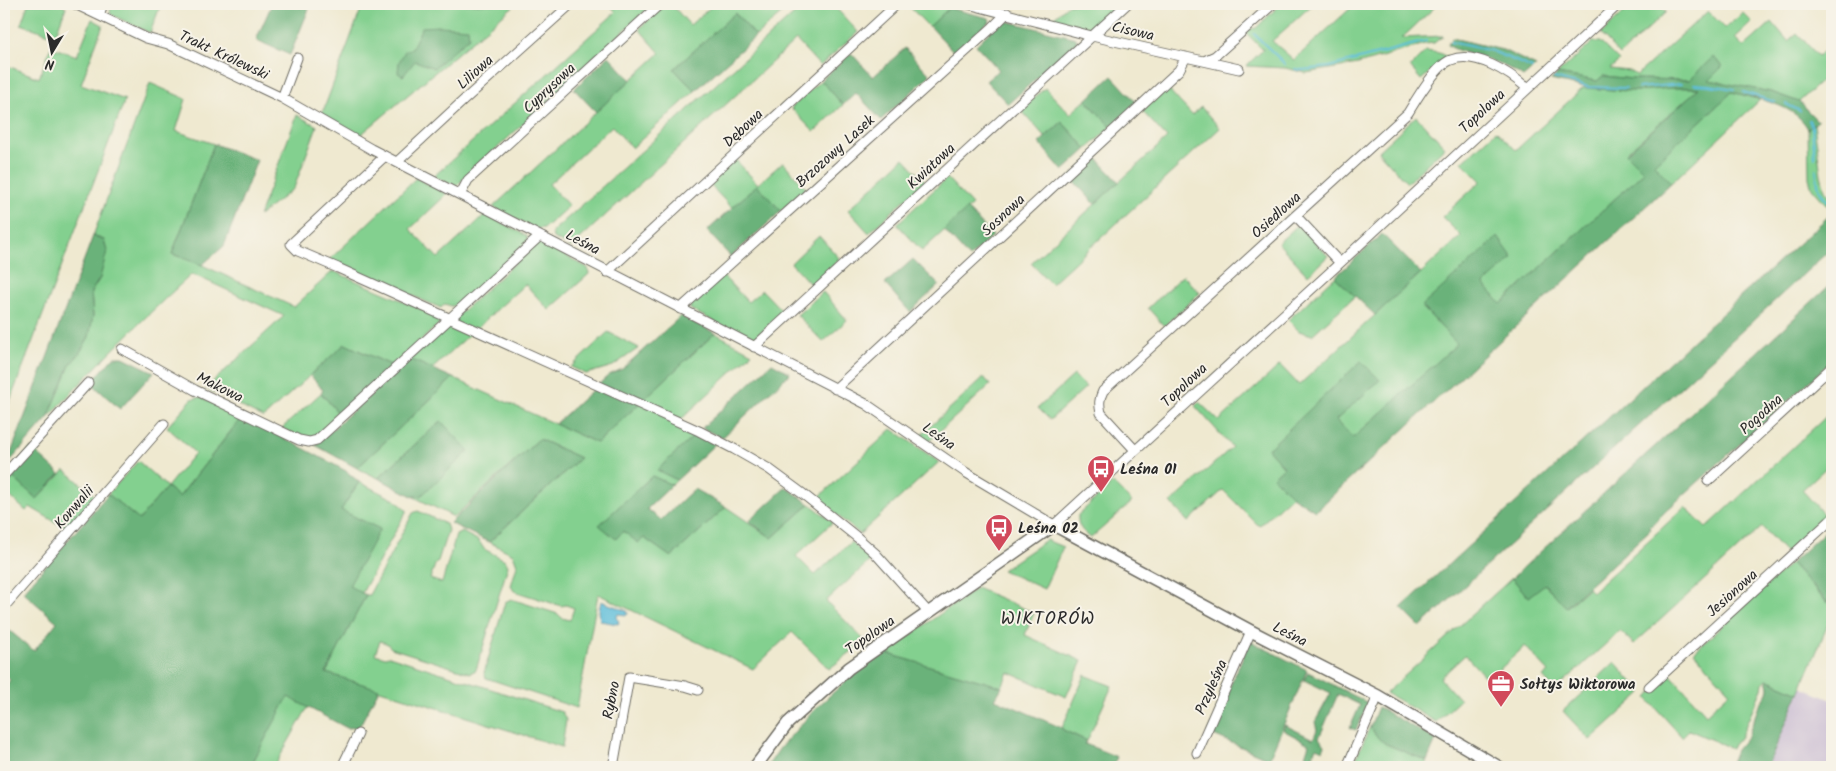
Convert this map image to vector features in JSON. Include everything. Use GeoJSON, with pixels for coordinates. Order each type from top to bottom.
{"type":"FeatureCollection","features":[{"type":"Feature","properties":{"kind":"street","name":"Trakt Królewski"},"geometry":{"type":"LineString","coordinates":[[75,4],[146,38],[168,44],[282,98],[356,141]]}},
{"type":"Feature","properties":{"kind":"street"},"geometry":{"type":"LineString","coordinates":[[99,15],[103,4]]}},
{"type":"Feature","properties":{"kind":"street","name":"Liliowa"},"geometry":{"type":"LineString","coordinates":[[397,162],[571,4]]}},
{"type":"Feature","properties":{"kind":"street","name":"Cyprysowa"},"geometry":{"type":"LineString","coordinates":[[460,195],[468,180],[660,4]]}},
{"type":"Feature","properties":{"kind":"street","name":"Dębowa"},"geometry":{"type":"LineString","coordinates":[[608,272],[897,4]]}},
{"type":"Feature","properties":{"kind":"street","name":"Cisowa"},"geometry":{"type":"LineString","coordinates":[[968,4],[1092,36],[1238,68]]}},
{"type":"Feature","properties":{"kind":"street","name":"Kwiatowa"},"geometry":{"type":"LineString","coordinates":[[754,348],[1127,4]]}},
{"type":"Feature","properties":{"kind":"street"},"geometry":{"type":"LineString","coordinates":[[1204,61],[1215,56],[1273,4]]}},
{"type":"Feature","properties":{"kind":"street","name":"Topolowa"},"geometry":{"type":"LineString","coordinates":[[755,767],[788,723],[849,668],[1054,525],[1619,4]]}},
{"type":"Feature","properties":{"kind":"street","name":"Brzozowy Lasek"},"geometry":{"type":"LineString","coordinates":[[680,309],[986,34],[1006,13]]}},
{"type":"Feature","properties":{"kind":"street"},"geometry":{"type":"LineString","coordinates":[[282,98],[297,58]]}},
{"type":"Feature","properties":{"kind":"street","name":"Sosnowa"},"geometry":{"type":"LineString","coordinates":[[835,389],[1179,70],[1186,58]]}},
{"type":"Feature","properties":{"kind":"street","name":"Osiedlowa"},"geometry":{"type":"LineString","coordinates":[[1136,450],[1101,413],[1099,405],[1104,391],[1408,113],[1422,90],[1443,65],[1450,60],[1462,58],[1482,61],[1507,72],[1528,88]]}},
{"type":"Feature","properties":{"kind":"street","name":"Leśna"},"geometry":{"type":"LineString","coordinates":[[356,141],[754,348],[866,404],[965,472],[1054,525],[1251,631],[1378,696],[1500,767]]}},
{"type":"Feature","properties":{"kind":"street"},"geometry":{"type":"LineString","coordinates":[[385,156],[291,244],[298,251],[700,431],[769,469],[858,538],[928,612]]}},
{"type":"Feature","properties":{"kind":"street"},"geometry":{"type":"LineString","coordinates":[[1296,216],[1340,263]]}},
{"type":"Feature","properties":{"kind":"street"},"geometry":{"type":"LineString","coordinates":[[450,318],[540,236]]}},
{"type":"Feature","properties":{"kind":"street","name":"Makowa"},"geometry":{"type":"LineString","coordinates":[[122,349],[235,410],[299,440],[309,442],[317,440],[450,318]]}},
{"type":"Feature","properties":{"kind":"street","name":"Pogodna"},"geometry":{"type":"LineString","coordinates":[[1708,481],[1832,367]]}},
{"type":"Feature","properties":{"kind":"street"},"geometry":{"type":"LineString","coordinates":[[4,475],[88,383]]}},
{"type":"Feature","properties":{"kind":"street","name":"Konwalii"},"geometry":{"type":"LineString","coordinates":[[4,607],[164,424]]}},
{"type":"Feature","properties":{"kind":"street","name":"Jesionowa"},"geometry":{"type":"LineString","coordinates":[[1649,687],[1832,519]]}},
{"type":"Feature","properties":{"kind":"street","name":"Przyleśna"},"geometry":{"type":"LineString","coordinates":[[1197,753],[1251,631]]}},
{"type":"Feature","properties":{"kind":"street","name":"Rybno"},"geometry":{"type":"LineString","coordinates":[[613,767],[629,677],[685,686],[698,690]]}},
{"type":"Feature","properties":{"kind":"street"},"geometry":{"type":"LineString","coordinates":[[1347,767],[1378,696]]}},
{"type":"Feature","properties":{"kind":"street"},"geometry":{"type":"LineString","coordinates":[[342,767],[358,734]]}},
{"type":"Feature","properties":{"kind":"shaded area"},"geometry":{"type":"Polygon","coordinates":[[[1801,687],[1832,700],[1832,757],[1828,767],[1767,767],[1801,687]]]}},
{"type":"Feature","properties":{"kind":"green space"},"geometry":{"type":"Polygon","coordinates":[[[28,4],[60,4],[66,7],[55,36],[21,24],[28,4]]]}},
{"type":"Feature","properties":{"kind":"green space"},"geometry":{"type":"Polygon","coordinates":[[[111,4],[161,4],[150,33],[110,14],[111,4]]]}},
{"type":"Feature","properties":{"kind":"green space"},"geometry":{"type":"Polygon","coordinates":[[[272,4],[311,4],[290,55],[256,40],[272,4]]]}},
{"type":"Feature","properties":{"kind":"green space"},"geometry":{"type":"Polygon","coordinates":[[[363,4],[516,4],[358,137],[322,114],[363,4]]]}},
{"type":"Feature","properties":{"kind":"green space"},"geometry":{"type":"Polygon","coordinates":[[[609,4],[653,4],[455,187],[434,176],[616,12],[609,4]]]}},
{"type":"Feature","properties":{"kind":"green space"},"geometry":{"type":"Polygon","coordinates":[[[666,4],[671,4],[690,25],[714,4],[792,4],[756,36],[735,14],[674,69],[695,91],[632,148],[612,126],[549,184],[569,206],[544,228],[535,229],[493,207],[660,53],[639,29],[666,4]]]}},
{"type":"Feature","properties":{"kind":"green space"},"geometry":{"type":"Polygon","coordinates":[[[805,4],[835,4],[834,6],[858,32],[820,66],[796,40],[571,247],[553,238],[552,232],[805,4]]]}},
{"type":"Feature","properties":{"kind":"green space"},"geometry":{"type":"Polygon","coordinates":[[[907,4],[933,4],[949,8],[929,27],[907,4]]]}},
{"type":"Feature","properties":{"kind":"green space"},"geometry":{"type":"Polygon","coordinates":[[[1069,4],[1118,4],[1091,28],[1052,19],[1069,4]]]}},
{"type":"Feature","properties":{"kind":"green space"},"geometry":{"type":"Polygon","coordinates":[[[1281,4],[1313,4],[1272,41],[1294,60],[1355,4],[1438,4],[1402,38],[1443,36],[1434,43],[1358,64],[1306,73],[1285,68],[1246,66],[1263,50],[1246,33],[1250,29],[1256,28],[1281,4]]]}},
{"type":"Feature","properties":{"kind":"green space"},"geometry":{"type":"Polygon","coordinates":[[[1633,4],[1658,4],[1666,12],[1620,55],[1601,34],[1633,4]]]}},
{"type":"Feature","properties":{"kind":"green space"},"geometry":{"type":"Polygon","coordinates":[[[949,8],[989,18],[990,21],[955,53],[930,26],[949,8]]]}},
{"type":"Feature","properties":{"kind":"green space"},"geometry":{"type":"Polygon","coordinates":[[[1708,11],[1725,28],[1743,13],[1752,22],[1735,38],[1744,47],[1772,22],[1788,41],[1797,33],[1818,56],[1827,48],[1832,53],[1832,71],[1799,102],[1771,92],[1708,80],[1632,79],[1603,76],[1597,81],[1557,74],[1593,42],[1600,42],[1619,61],[1610,69],[1629,71],[1637,75],[1708,11]]]}},
{"type":"Feature","properties":{"kind":"green space"},"geometry":{"type":"Polygon","coordinates":[[[735,13],[756,36],[695,91],[674,69],[735,13]]]}},
{"type":"Feature","properties":{"kind":"green space"},"geometry":{"type":"Polygon","coordinates":[[[92,19],[103,25],[81,84],[125,100],[8,406],[4,404],[4,69],[5,65],[39,78],[51,47],[77,56],[92,19]]]}},
{"type":"Feature","properties":{"kind":"green space"},"geometry":{"type":"Polygon","coordinates":[[[1006,21],[1076,38],[1077,42],[1008,104],[986,81],[999,70],[976,45],[999,23],[1006,21]]]}},
{"type":"Feature","properties":{"kind":"green space"},"geometry":{"type":"Polygon","coordinates":[[[422,27],[468,28],[469,37],[434,68],[415,61],[403,76],[398,73],[399,62],[405,51],[412,48],[422,27]]]}},
{"type":"Feature","properties":{"kind":"green space"},"geometry":{"type":"Polygon","coordinates":[[[1452,38],[1503,50],[1536,66],[1523,77],[1495,62],[1447,45],[1452,38]]]}},
{"type":"Feature","properties":{"kind":"green space"},"geometry":{"type":"Polygon","coordinates":[[[905,48],[930,75],[881,120],[856,93],[843,105],[821,80],[851,53],[873,77],[905,48]]]}},
{"type":"Feature","properties":{"kind":"green space"},"geometry":{"type":"Polygon","coordinates":[[[1426,51],[1439,53],[1447,57],[1421,80],[1410,67],[1426,51]]]}},
{"type":"Feature","properties":{"kind":"green space"},"geometry":{"type":"Polygon","coordinates":[[[609,56],[631,80],[596,112],[574,89],[609,56]]]}},
{"type":"Feature","properties":{"kind":"green space"},"geometry":{"type":"Polygon","coordinates":[[[1713,57],[1723,66],[1709,80],[1771,92],[1799,102],[1818,121],[1808,129],[1802,121],[1785,108],[1764,100],[1732,92],[1654,164],[1671,183],[1320,507],[1315,511],[1292,496],[1273,477],[1284,467],[1268,449],[1361,361],[1380,380],[1336,420],[1353,438],[1457,344],[1422,306],[1498,237],[1513,258],[1484,284],[1501,304],[1644,172],[1626,154],[1699,88],[1637,91],[1583,87],[1551,80],[1557,74],[1597,81],[1603,76],[1632,79],[1689,80],[1713,57]]]}},
{"type":"Feature","properties":{"kind":"green space"},"geometry":{"type":"Polygon","coordinates":[[[1112,76],[1137,103],[1111,127],[1086,100],[1112,76]]]}},
{"type":"Feature","properties":{"kind":"green space"},"geometry":{"type":"Polygon","coordinates":[[[821,80],[843,105],[814,132],[791,108],[821,80]]]}},
{"type":"Feature","properties":{"kind":"green space"},"geometry":{"type":"Polygon","coordinates":[[[150,83],[186,99],[176,131],[214,144],[172,254],[202,265],[294,307],[333,271],[440,317],[440,323],[393,366],[345,344],[263,418],[206,388],[284,316],[192,274],[118,344],[48,418],[70,365],[79,354],[93,316],[91,292],[100,278],[104,240],[93,236],[150,83]]]}},
{"type":"Feature","properties":{"kind":"green space"},"geometry":{"type":"Polygon","coordinates":[[[1045,88],[1070,114],[1086,100],[1111,127],[1087,149],[1062,122],[1045,137],[1021,110],[1045,88]]]}},
{"type":"Feature","properties":{"kind":"green space"},"geometry":{"type":"Polygon","coordinates":[[[1167,88],[1192,115],[1201,107],[1220,128],[1051,284],[1031,263],[1167,138],[1142,111],[1167,88]]]}},
{"type":"Feature","properties":{"kind":"green space"},"geometry":{"type":"Polygon","coordinates":[[[1583,88],[1637,91],[1660,88],[1699,88],[1626,153],[1644,172],[1500,305],[1484,284],[1422,307],[1458,344],[1353,438],[1336,420],[1268,448],[1284,467],[1274,477],[1292,496],[1259,526],[1223,490],[1188,522],[1171,503],[1232,447],[1195,406],[1199,402],[1219,421],[1280,365],[1299,385],[1461,236],[1442,217],[1481,181],[1462,162],[1496,131],[1516,150],[1583,88]]]}},
{"type":"Feature","properties":{"kind":"green space"},"geometry":{"type":"Polygon","coordinates":[[[1732,92],[1760,100],[1671,183],[1653,164],[1732,92]]]}},
{"type":"Feature","properties":{"kind":"green space"},"geometry":{"type":"Polygon","coordinates":[[[297,115],[317,126],[294,188],[259,216],[297,115]]]}},
{"type":"Feature","properties":{"kind":"green space"},"geometry":{"type":"Polygon","coordinates":[[[1416,116],[1445,147],[1407,183],[1378,151],[1416,116]]]}},
{"type":"Feature","properties":{"kind":"green space"},"geometry":{"type":"Polygon","coordinates":[[[1062,122],[1087,149],[1063,171],[1039,143],[1062,122]]]}},
{"type":"Feature","properties":{"kind":"green space"},"geometry":{"type":"Polygon","coordinates":[[[1814,124],[1821,175],[1825,190],[1832,198],[1832,211],[1812,188],[1809,178],[1808,129],[1814,124]]]}},
{"type":"Feature","properties":{"kind":"green space"},"geometry":{"type":"Polygon","coordinates":[[[214,144],[257,160],[224,246],[202,265],[172,254],[214,144]]]}},
{"type":"Feature","properties":{"kind":"green space"},"geometry":{"type":"Polygon","coordinates":[[[1094,155],[1119,182],[1095,204],[1070,177],[1094,155]]]}},
{"type":"Feature","properties":{"kind":"green space"},"geometry":{"type":"Polygon","coordinates":[[[904,158],[925,181],[869,233],[848,210],[904,158]]]}},
{"type":"Feature","properties":{"kind":"green space"},"geometry":{"type":"Polygon","coordinates":[[[735,159],[758,184],[783,162],[806,188],[781,211],[757,185],[732,208],[708,183],[735,159]]]}},
{"type":"Feature","properties":{"kind":"green space"},"geometry":{"type":"Polygon","coordinates":[[[416,178],[447,194],[410,229],[438,258],[486,214],[527,236],[528,242],[459,305],[451,306],[445,304],[441,308],[329,260],[416,178]]]}},
{"type":"Feature","properties":{"kind":"green space"},"geometry":{"type":"Polygon","coordinates":[[[947,178],[972,205],[922,251],[897,224],[947,178]]]}},
{"type":"Feature","properties":{"kind":"green space"},"geometry":{"type":"Polygon","coordinates":[[[757,185],[781,211],[731,257],[707,231],[757,185]]]}},
{"type":"Feature","properties":{"kind":"green space"},"geometry":{"type":"Polygon","coordinates":[[[967,209],[993,236],[969,258],[944,230],[967,209]]]}},
{"type":"Feature","properties":{"kind":"green space"},"geometry":{"type":"Polygon","coordinates":[[[1832,213],[1832,248],[1420,627],[1401,608],[1832,213]]]}},
{"type":"Feature","properties":{"kind":"green space"},"geometry":{"type":"Polygon","coordinates":[[[1299,224],[1328,256],[1308,275],[1278,243],[1299,224]]]}},
{"type":"Feature","properties":{"kind":"green space"},"geometry":{"type":"Polygon","coordinates":[[[1382,234],[1421,273],[1375,315],[1335,277],[1382,234]]]}},
{"type":"Feature","properties":{"kind":"green space"},"geometry":{"type":"Polygon","coordinates":[[[93,236],[104,240],[107,251],[100,278],[91,292],[93,316],[89,337],[70,365],[48,418],[6,466],[93,236]]]}},
{"type":"Feature","properties":{"kind":"green space"},"geometry":{"type":"Polygon","coordinates":[[[819,236],[840,259],[812,286],[791,263],[819,236]]]}},
{"type":"Feature","properties":{"kind":"green space"},"geometry":{"type":"Polygon","coordinates":[[[539,241],[588,268],[589,274],[549,310],[525,284],[432,369],[410,359],[539,241]]]}},
{"type":"Feature","properties":{"kind":"green space"},"geometry":{"type":"Polygon","coordinates":[[[913,259],[939,285],[910,312],[885,284],[913,259]]]}},
{"type":"Feature","properties":{"kind":"green space"},"geometry":{"type":"Polygon","coordinates":[[[1183,275],[1200,293],[1164,326],[1148,308],[1183,275]]]}},
{"type":"Feature","properties":{"kind":"green space"},"geometry":{"type":"Polygon","coordinates":[[[723,276],[748,302],[762,290],[783,312],[754,339],[749,340],[690,309],[690,306],[723,276]]]}},
{"type":"Feature","properties":{"kind":"green space"},"geometry":{"type":"Polygon","coordinates":[[[1335,277],[1356,295],[1312,335],[1299,331],[1288,320],[1335,277]]]}},
{"type":"Feature","properties":{"kind":"green space"},"geometry":{"type":"Polygon","coordinates":[[[1832,283],[1832,361],[1667,510],[1650,527],[1651,529],[1566,607],[1545,584],[1528,597],[1512,578],[1832,283]]]}},
{"type":"Feature","properties":{"kind":"green space"},"geometry":{"type":"Polygon","coordinates":[[[823,292],[847,320],[823,342],[797,315],[823,292]]]}},
{"type":"Feature","properties":{"kind":"green space"},"geometry":{"type":"Polygon","coordinates":[[[681,316],[715,333],[597,443],[555,424],[609,375],[622,369],[681,316]]]}},
{"type":"Feature","properties":{"kind":"green space"},"geometry":{"type":"Polygon","coordinates":[[[608,332],[639,348],[613,366],[586,374],[571,367],[608,332]]]}},
{"type":"Feature","properties":{"kind":"green space"},"geometry":{"type":"Polygon","coordinates":[[[715,333],[752,353],[675,425],[696,434],[658,470],[677,480],[672,485],[652,476],[600,525],[644,538],[671,557],[726,507],[772,538],[810,504],[833,522],[796,556],[815,575],[851,542],[871,560],[826,601],[865,641],[829,669],[792,632],[753,669],[598,594],[577,708],[486,678],[484,673],[505,602],[511,599],[558,614],[562,618],[570,620],[574,608],[566,605],[561,606],[514,591],[511,586],[517,565],[513,554],[489,542],[580,458],[539,439],[454,517],[412,496],[421,496],[441,421],[378,478],[357,468],[453,378],[597,443],[715,333]]]}},
{"type":"Feature","properties":{"kind":"green space"},"geometry":{"type":"Polygon","coordinates":[[[345,344],[393,366],[340,415],[321,393],[323,390],[310,375],[345,344]]]}},
{"type":"Feature","properties":{"kind":"green space"},"geometry":{"type":"Polygon","coordinates":[[[114,357],[123,357],[154,372],[120,409],[91,383],[114,357]]]}},
{"type":"Feature","properties":{"kind":"green space"},"geometry":{"type":"Polygon","coordinates":[[[410,359],[453,378],[357,468],[315,445],[410,359]]]}},
{"type":"Feature","properties":{"kind":"green space"},"geometry":{"type":"Polygon","coordinates":[[[772,363],[790,373],[722,438],[702,428],[772,363]]]}},
{"type":"Feature","properties":{"kind":"green space"},"geometry":{"type":"Polygon","coordinates":[[[1074,375],[1086,387],[1050,420],[1038,408],[1074,375]]]}},
{"type":"Feature","properties":{"kind":"green space"},"geometry":{"type":"Polygon","coordinates":[[[984,377],[990,385],[928,442],[920,436],[984,377]]]}},
{"type":"Feature","properties":{"kind":"green space"},"geometry":{"type":"Polygon","coordinates":[[[321,393],[340,415],[313,439],[303,439],[282,428],[321,393]]]}},
{"type":"Feature","properties":{"kind":"green space"},"geometry":{"type":"Polygon","coordinates":[[[201,397],[241,418],[179,497],[167,487],[195,453],[167,427],[192,399],[201,397]]]}},
{"type":"Feature","properties":{"kind":"green space"},"geometry":{"type":"Polygon","coordinates":[[[1832,411],[1832,462],[1802,490],[1827,518],[1787,554],[1762,527],[1634,644],[1620,631],[1555,690],[1543,677],[1549,672],[1525,646],[1488,680],[1465,655],[1440,678],[1460,700],[1436,722],[1386,693],[1512,578],[1528,597],[1544,584],[1567,607],[1588,588],[1592,592],[1685,507],[1706,528],[1832,411]]]}},
{"type":"Feature","properties":{"kind":"green space"},"geometry":{"type":"Polygon","coordinates":[[[243,416],[346,471],[359,482],[341,510],[380,529],[349,586],[366,595],[326,673],[379,689],[359,727],[347,728],[288,697],[250,767],[4,767],[4,688],[10,680],[4,674],[4,626],[34,651],[57,622],[23,592],[108,494],[139,520],[167,487],[179,497],[243,416]]]}},
{"type":"Feature","properties":{"kind":"green space"},"geometry":{"type":"Polygon","coordinates":[[[441,421],[469,451],[421,496],[412,496],[378,478],[441,421]]]}},
{"type":"Feature","properties":{"kind":"green space"},"geometry":{"type":"Polygon","coordinates":[[[892,429],[939,462],[860,534],[817,499],[892,429]]]}},
{"type":"Feature","properties":{"kind":"green space"},"geometry":{"type":"Polygon","coordinates":[[[696,434],[715,444],[677,480],[657,470],[696,434]]]}},
{"type":"Feature","properties":{"kind":"green space"},"geometry":{"type":"Polygon","coordinates":[[[539,439],[580,458],[489,542],[450,523],[539,439]]]}},
{"type":"Feature","properties":{"kind":"green space"},"geometry":{"type":"Polygon","coordinates":[[[31,448],[60,474],[37,499],[8,473],[31,448]]]}},
{"type":"Feature","properties":{"kind":"green space"},"geometry":{"type":"Polygon","coordinates":[[[138,461],[167,487],[139,520],[108,494],[138,461]]]}},
{"type":"Feature","properties":{"kind":"green space"},"geometry":{"type":"Polygon","coordinates":[[[65,470],[95,496],[67,529],[30,507],[26,511],[4,491],[4,478],[8,473],[37,499],[65,470]]]}},
{"type":"Feature","properties":{"kind":"green space"},"geometry":{"type":"Polygon","coordinates":[[[652,476],[672,485],[647,509],[661,520],[694,489],[726,507],[671,557],[644,538],[638,543],[623,531],[616,539],[599,525],[652,476]]]}},
{"type":"Feature","properties":{"kind":"green space"},"geometry":{"type":"Polygon","coordinates":[[[359,482],[395,500],[407,510],[362,593],[349,587],[341,510],[359,482]]]}},
{"type":"Feature","properties":{"kind":"green space"},"geometry":{"type":"Polygon","coordinates":[[[1113,483],[1132,502],[1091,538],[1081,529],[1078,523],[1078,515],[1113,483]]]}},
{"type":"Feature","properties":{"kind":"green space"},"geometry":{"type":"Polygon","coordinates":[[[786,487],[810,504],[772,538],[749,521],[786,487]]]}},
{"type":"Feature","properties":{"kind":"green space"},"geometry":{"type":"Polygon","coordinates":[[[418,511],[446,524],[448,530],[430,579],[442,583],[456,535],[462,532],[479,541],[484,549],[505,560],[508,566],[476,670],[470,673],[391,648],[388,644],[380,641],[375,654],[385,657],[389,656],[562,712],[566,720],[562,747],[326,673],[366,595],[369,595],[413,513],[418,511]]]}},
{"type":"Feature","properties":{"kind":"green space"},"geometry":{"type":"Polygon","coordinates":[[[1832,525],[1832,599],[1828,603],[1791,563],[1832,525]]]}},
{"type":"Feature","properties":{"kind":"green space"},"geometry":{"type":"Polygon","coordinates":[[[1046,540],[1063,547],[1044,589],[1002,570],[1046,540]]]}},
{"type":"Feature","properties":{"kind":"green space"},"geometry":{"type":"Polygon","coordinates":[[[1791,563],[1827,603],[1832,599],[1832,615],[1799,693],[1767,679],[1763,683],[1740,738],[1731,748],[1689,730],[1682,737],[1647,698],[1670,674],[1706,714],[1730,692],[1694,652],[1791,563]]]}},
{"type":"Feature","properties":{"kind":"green space"},"geometry":{"type":"Polygon","coordinates":[[[977,588],[1034,613],[1025,635],[1082,661],[1066,697],[1008,672],[1002,687],[885,653],[977,588]]]}},
{"type":"Feature","properties":{"kind":"green space"},"geometry":{"type":"Polygon","coordinates":[[[1250,641],[1307,670],[1269,759],[1209,733],[1250,641]]]}},
{"type":"Feature","properties":{"kind":"green space"},"geometry":{"type":"Polygon","coordinates":[[[885,653],[1002,687],[995,699],[1062,728],[1087,741],[1085,744],[1117,757],[1114,764],[1122,767],[767,767],[780,748],[816,708],[856,672],[885,653]]]}},
{"type":"Feature","properties":{"kind":"green space"},"geometry":{"type":"Polygon","coordinates":[[[1615,662],[1642,693],[1590,740],[1563,711],[1615,662]]]}},
{"type":"Feature","properties":{"kind":"green space"},"geometry":{"type":"Polygon","coordinates":[[[1308,672],[1368,703],[1356,730],[1350,728],[1360,705],[1338,694],[1319,738],[1325,745],[1323,750],[1316,747],[1309,765],[1303,762],[1309,744],[1283,730],[1285,725],[1313,739],[1317,730],[1315,722],[1331,693],[1304,680],[1308,672]]]}},
{"type":"Feature","properties":{"kind":"green space"},"geometry":{"type":"Polygon","coordinates":[[[1085,675],[1112,686],[1087,741],[1062,728],[1085,675]]]}},
{"type":"Feature","properties":{"kind":"green space"},"geometry":{"type":"Polygon","coordinates":[[[1767,679],[1799,693],[1767,767],[1729,767],[1736,750],[1748,736],[1758,708],[1768,693],[1767,679]]]}},
{"type":"Feature","properties":{"kind":"green space"},"geometry":{"type":"Polygon","coordinates":[[[288,696],[308,707],[274,767],[250,767],[288,696]]]}},
{"type":"Feature","properties":{"kind":"green space"},"geometry":{"type":"Polygon","coordinates":[[[1378,707],[1436,740],[1427,761],[1386,744],[1379,739],[1370,727],[1378,707]]]}},
{"type":"Feature","properties":{"kind":"green space"},"geometry":{"type":"Polygon","coordinates":[[[1370,727],[1386,744],[1427,761],[1424,767],[1352,767],[1370,727]]]}},
{"type":"Feature","properties":{"kind":"water"},"geometry":{"type":"Polygon","coordinates":[[[601,601],[628,613],[627,615],[618,614],[618,624],[600,621],[599,610],[601,601]]]}},
{"type":"Feature","properties":{"kind":"waterway"},"geometry":{"type":"LineString","coordinates":[[1254,34],[1285,64]]}},
{"type":"Feature","properties":{"kind":"waterway"},"geometry":{"type":"LineString","coordinates":[[1295,69],[1329,67],[1426,41]]}},
{"type":"Feature","properties":{"kind":"waterway"},"geometry":{"type":"LineString","coordinates":[[1450,42],[1492,51],[1532,68]]}},
{"type":"Feature","properties":{"kind":"waterway"},"geometry":{"type":"LineString","coordinates":[[1554,78],[1589,87],[1626,88]]}},
{"type":"Feature","properties":{"kind":"waterway"},"geometry":{"type":"LineString","coordinates":[[1638,88],[1681,84]]}},
{"type":"Feature","properties":{"kind":"waterway"},"geometry":{"type":"LineString","coordinates":[[1694,84],[1734,89]]}},
{"type":"Feature","properties":{"kind":"waterway"},"geometry":{"type":"LineString","coordinates":[[1743,92],[1775,102]]}},
{"type":"Feature","properties":{"kind":"waterway"},"geometry":{"type":"LineString","coordinates":[[1786,104],[1800,111]]}},
{"type":"Feature","properties":{"kind":"waterway"},"geometry":{"type":"LineString","coordinates":[[1809,120],[1812,128],[1815,157]]}},
{"type":"Feature","properties":{"kind":"waterway"},"geometry":{"type":"LineString","coordinates":[[1816,170],[1820,190],[1824,197],[1832,204]]}},
{"type":"Feature","properties":{"kind":"place","name":"Leśna 01"},"geometry":{"type":"Point","coordinates":[1101,493]}},
{"type":"Feature","properties":{"kind":"place","name":"Leśna 02"},"geometry":{"type":"Point","coordinates":[999,552]}},
{"type":"Feature","properties":{"kind":"place","name":"Sołtys Wiktorowa"},"geometry":{"type":"Point","coordinates":[1501,708]}},
{"type":"Feature","properties":{"kind":"district","name":"WIKTORÓW"},"geometry":{"type":"Point","coordinates":[1048,618]}}]}
